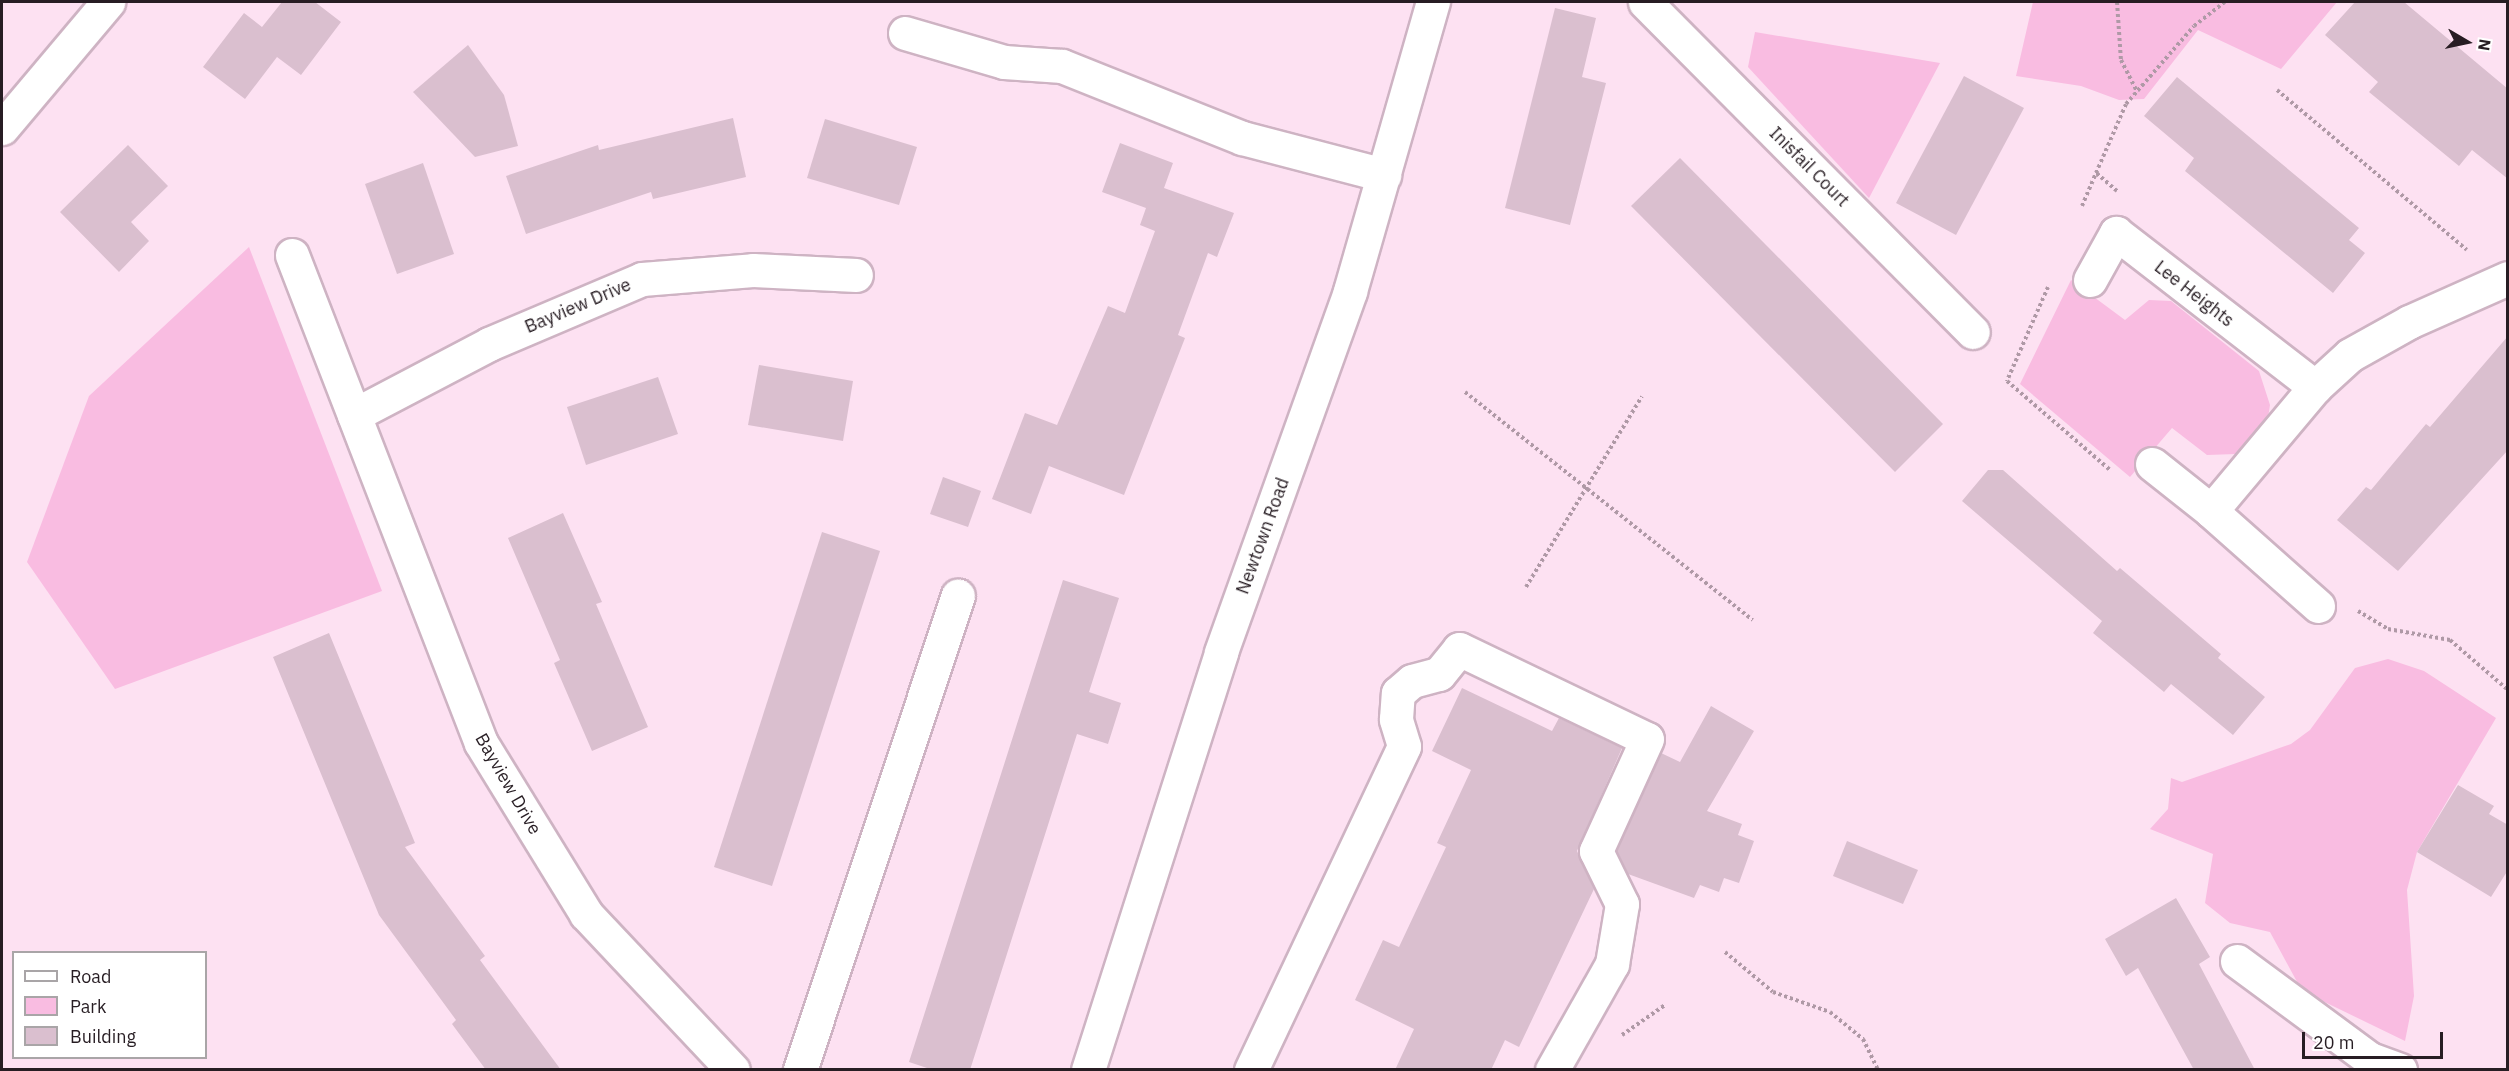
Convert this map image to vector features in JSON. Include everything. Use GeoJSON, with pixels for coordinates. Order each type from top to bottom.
{"type":"FeatureCollection","features":[{"type":"Feature","properties":{"kind":"street"},"geometry":{"type":"LineString","coordinates":[[2,128],[108,2]]}},
{"type":"Feature","properties":{"kind":"street","name":"Newtown Road"},"geometry":{"type":"LineString","coordinates":[[1088,1070],[1221,652],[1350,291],[1433,2]]}},
{"type":"Feature","properties":{"kind":"street","name":"Inisfail Court"},"geometry":{"type":"LineString","coordinates":[[1645,2],[1972,332]]}},
{"type":"Feature","properties":{"kind":"street"},"geometry":{"type":"LineString","coordinates":[[905,33],[1004,62],[1062,66],[1242,138],[1384,175]]}},
{"type":"Feature","properties":{"kind":"street"},"geometry":{"type":"LineString","coordinates":[[2090,280],[2115,233]]}},
{"type":"Feature","properties":{"kind":"street","name":"Lee Heights"},"geometry":{"type":"LineString","coordinates":[[2115,233],[2315,387]]}},
{"type":"Feature","properties":{"kind":"street","name":"Bayview Drive"},"geometry":{"type":"LineString","coordinates":[[292,255],[481,743],[586,914],[733,1070]]}},
{"type":"Feature","properties":{"kind":"street","name":"Bayview Drive"},"geometry":{"type":"LineString","coordinates":[[354,415],[489,344],[642,279],[753,270],[856,275]]}},
{"type":"Feature","properties":{"kind":"street"},"geometry":{"type":"LineString","coordinates":[[2211,511],[2315,387],[2350,355],[2419,317],[2507,278]]}},
{"type":"Feature","properties":{"kind":"street"},"geometry":{"type":"LineString","coordinates":[[2152,464],[2211,511],[2318,606]]}},
{"type":"Feature","properties":{"kind":"street"},"geometry":{"type":"LineString","coordinates":[[800,1070],[958,596]]}},
{"type":"Feature","properties":{"kind":"street"},"geometry":{"type":"LineString","coordinates":[[1251,1070],[1404,746],[1396,719],[1398,693],[1412,681],[1439,674],[1459,650],[1647,739],[1596,851],[1622,904],[1612,964],[1552,1070]]}},
{"type":"Feature","properties":{"kind":"street"},"geometry":{"type":"LineString","coordinates":[[2237,961],[2370,1059],[2400,1070]]}},
{"type":"Feature","properties":{"kind":"path"},"geometry":{"type":"LineString","coordinates":[[2117,2],[2121,60],[2137,92]]}},
{"type":"Feature","properties":{"kind":"path"},"geometry":{"type":"LineString","coordinates":[[2078,216],[2126,105],[2194,26],[2225,2]]}},
{"type":"Feature","properties":{"kind":"path"},"geometry":{"type":"LineString","coordinates":[[2277,90],[2479,260],[2507,278]]}},
{"type":"Feature","properties":{"kind":"path"},"geometry":{"type":"LineString","coordinates":[[2096,173],[2128,201],[2115,233]]}},
{"type":"Feature","properties":{"kind":"path"},"geometry":{"type":"LineString","coordinates":[[2051,280],[2007,381],[2132,489],[2152,464]]}},
{"type":"Feature","properties":{"kind":"path"},"geometry":{"type":"LineString","coordinates":[[1465,392],[1753,620]]}},
{"type":"Feature","properties":{"kind":"path"},"geometry":{"type":"LineString","coordinates":[[1526,586],[1642,396]]}},
{"type":"Feature","properties":{"kind":"path"},"geometry":{"type":"LineString","coordinates":[[2318,606],[2332,595],[2388,629],[2450,640],[2508,690]]}},
{"type":"Feature","properties":{"kind":"path"},"geometry":{"type":"LineString","coordinates":[[1725,952],[1773,992],[1830,1012],[1863,1039],[1878,1070]]}},
{"type":"Feature","properties":{"kind":"path"},"geometry":{"type":"LineString","coordinates":[[1615,1040],[1665,1005]]}},
{"type":"Feature","properties":{"kind":"green space"},"geometry":{"type":"Polygon","coordinates":[[[2033,2],[2337,2],[2281,69],[2198,30],[2144,99],[2119,100],[2081,86],[2016,76],[2033,2]]]}},
{"type":"Feature","properties":{"kind":"green space"},"geometry":{"type":"Polygon","coordinates":[[[1755,32],[1940,63],[1869,198],[1748,67],[1755,32]]]}},
{"type":"Feature","properties":{"kind":"green space"},"geometry":{"type":"Polygon","coordinates":[[[249,247],[382,591],[115,689],[27,562],[89,396],[249,247]]]}},
{"type":"Feature","properties":{"kind":"green space"},"geometry":{"type":"Polygon","coordinates":[[[2071,280],[2125,320],[2149,300],[2171,301],[2259,371],[2270,405],[2267,424],[2259,438],[2236,454],[2207,455],[2172,428],[2130,477],[2020,384],[2071,280]]]}},
{"type":"Feature","properties":{"kind":"green space"},"geometry":{"type":"Polygon","coordinates":[[[2388,659],[2424,671],[2496,718],[2417,852],[2407,890],[2414,996],[2405,1041],[2302,991],[2270,932],[2230,923],[2205,903],[2213,854],[2150,829],[2168,809],[2171,778],[2182,782],[2291,744],[2310,730],[2355,668],[2388,659]]]}},
{"type":"Feature","properties":{"kind":"building"},"geometry":{"type":"Polygon","coordinates":[[[282,2],[315,2],[341,22],[301,75],[277,57],[245,99],[203,67],[244,13],[262,27],[282,2]]]}},
{"type":"Feature","properties":{"kind":"building"},"geometry":{"type":"Polygon","coordinates":[[[2355,2],[2404,2],[2508,89],[2508,179],[2472,150],[2459,166],[2369,92],[2378,82],[2325,35],[2355,2]]]}},
{"type":"Feature","properties":{"kind":"building"},"geometry":{"type":"Polygon","coordinates":[[[1555,8],[1596,18],[1582,77],[1606,83],[1570,225],[1505,208],[1555,8]]]}},
{"type":"Feature","properties":{"kind":"building"},"geometry":{"type":"Polygon","coordinates":[[[468,45],[504,95],[518,146],[475,157],[413,92],[468,45]]]}},
{"type":"Feature","properties":{"kind":"building"},"geometry":{"type":"Polygon","coordinates":[[[1964,76],[2024,108],[1956,235],[1896,203],[1964,76]]]}},
{"type":"Feature","properties":{"kind":"building"},"geometry":{"type":"Polygon","coordinates":[[[2177,77],[2359,228],[2349,240],[2365,253],[2333,293],[2185,171],[2194,158],[2144,116],[2177,77]]]}},
{"type":"Feature","properties":{"kind":"building"},"geometry":{"type":"Polygon","coordinates":[[[733,118],[746,177],[653,199],[651,192],[526,234],[506,176],[598,145],[599,150],[733,118]]]}},
{"type":"Feature","properties":{"kind":"building"},"geometry":{"type":"Polygon","coordinates":[[[825,119],[917,147],[899,205],[807,178],[825,119]]]}},
{"type":"Feature","properties":{"kind":"building"},"geometry":{"type":"Polygon","coordinates":[[[1120,143],[1173,163],[1164,188],[1234,213],[1217,257],[1208,253],[1178,335],[1185,338],[1124,495],[1049,466],[1031,514],[992,499],[1025,413],[1057,425],[1108,306],[1125,313],[1155,231],[1140,225],[1146,208],[1102,192],[1120,143]]]}},
{"type":"Feature","properties":{"kind":"building"},"geometry":{"type":"Polygon","coordinates":[[[128,145],[168,186],[131,222],[149,241],[119,272],[60,212],[128,145]]]}},
{"type":"Feature","properties":{"kind":"building"},"geometry":{"type":"Polygon","coordinates":[[[1680,158],[1943,424],[1895,472],[1631,206],[1680,158]]]}},
{"type":"Feature","properties":{"kind":"building"},"geometry":{"type":"Polygon","coordinates":[[[423,163],[454,254],[397,274],[365,184],[423,163]]]}},
{"type":"Feature","properties":{"kind":"building"},"geometry":{"type":"Polygon","coordinates":[[[2508,336],[2508,450],[2398,571],[2337,520],[2366,487],[2371,490],[2426,424],[2430,427],[2508,336]]]}},
{"type":"Feature","properties":{"kind":"building"},"geometry":{"type":"Polygon","coordinates":[[[759,365],[853,381],[843,441],[748,425],[759,365]]]}},
{"type":"Feature","properties":{"kind":"building"},"geometry":{"type":"Polygon","coordinates":[[[658,377],[678,434],[586,465],[567,407],[658,377]]]}},
{"type":"Feature","properties":{"kind":"building"},"geometry":{"type":"Polygon","coordinates":[[[1988,470],[2003,470],[2117,571],[2120,568],[2221,654],[2218,658],[2265,697],[2233,735],[2171,684],[2164,692],[2093,633],[2102,621],[1962,501],[1988,470]]]}},
{"type":"Feature","properties":{"kind":"building"},"geometry":{"type":"Polygon","coordinates":[[[943,477],[981,491],[968,527],[930,514],[943,477]]]}},
{"type":"Feature","properties":{"kind":"building"},"geometry":{"type":"Polygon","coordinates":[[[563,513],[602,602],[596,604],[648,727],[592,751],[554,663],[560,660],[508,538],[563,513]]]}},
{"type":"Feature","properties":{"kind":"building"},"geometry":{"type":"Polygon","coordinates":[[[822,532],[880,551],[772,886],[714,867],[822,532]]]}},
{"type":"Feature","properties":{"kind":"building"},"geometry":{"type":"Polygon","coordinates":[[[1063,580],[1119,598],[1089,692],[1121,703],[1108,744],[1077,734],[970,1070],[933,1070],[909,1062],[1063,580]]]}},
{"type":"Feature","properties":{"kind":"building"},"geometry":{"type":"Polygon","coordinates":[[[329,633],[415,843],[405,847],[485,956],[480,960],[561,1070],[486,1070],[452,1024],[456,1020],[379,915],[273,657],[329,633]]]}},
{"type":"Feature","properties":{"kind":"building"},"geometry":{"type":"Polygon","coordinates":[[[1462,688],[1552,731],[1559,718],[1622,748],[1577,851],[1594,889],[1519,1047],[1505,1040],[1491,1070],[1395,1070],[1414,1029],[1355,1000],[1383,940],[1399,947],[1446,847],[1437,843],[1471,770],[1432,751],[1462,688]]]}},
{"type":"Feature","properties":{"kind":"building"},"geometry":{"type":"Polygon","coordinates":[[[1711,706],[1754,731],[1707,811],[1742,824],[1738,835],[1754,841],[1739,883],[1724,878],[1719,892],[1700,885],[1694,898],[1628,874],[1617,851],[1661,753],[1680,762],[1711,706]]]}},
{"type":"Feature","properties":{"kind":"building"},"geometry":{"type":"Polygon","coordinates":[[[2458,785],[2494,806],[2489,814],[2508,825],[2508,870],[2491,897],[2417,852],[2458,785]]]}},
{"type":"Feature","properties":{"kind":"building"},"geometry":{"type":"Polygon","coordinates":[[[1847,841],[1918,870],[1903,904],[1833,876],[1847,841]]]}},
{"type":"Feature","properties":{"kind":"building"},"geometry":{"type":"Polygon","coordinates":[[[2176,898],[2210,957],[2199,964],[2255,1070],[2194,1070],[2138,968],[2126,976],[2105,939],[2176,898]]]}}]}
